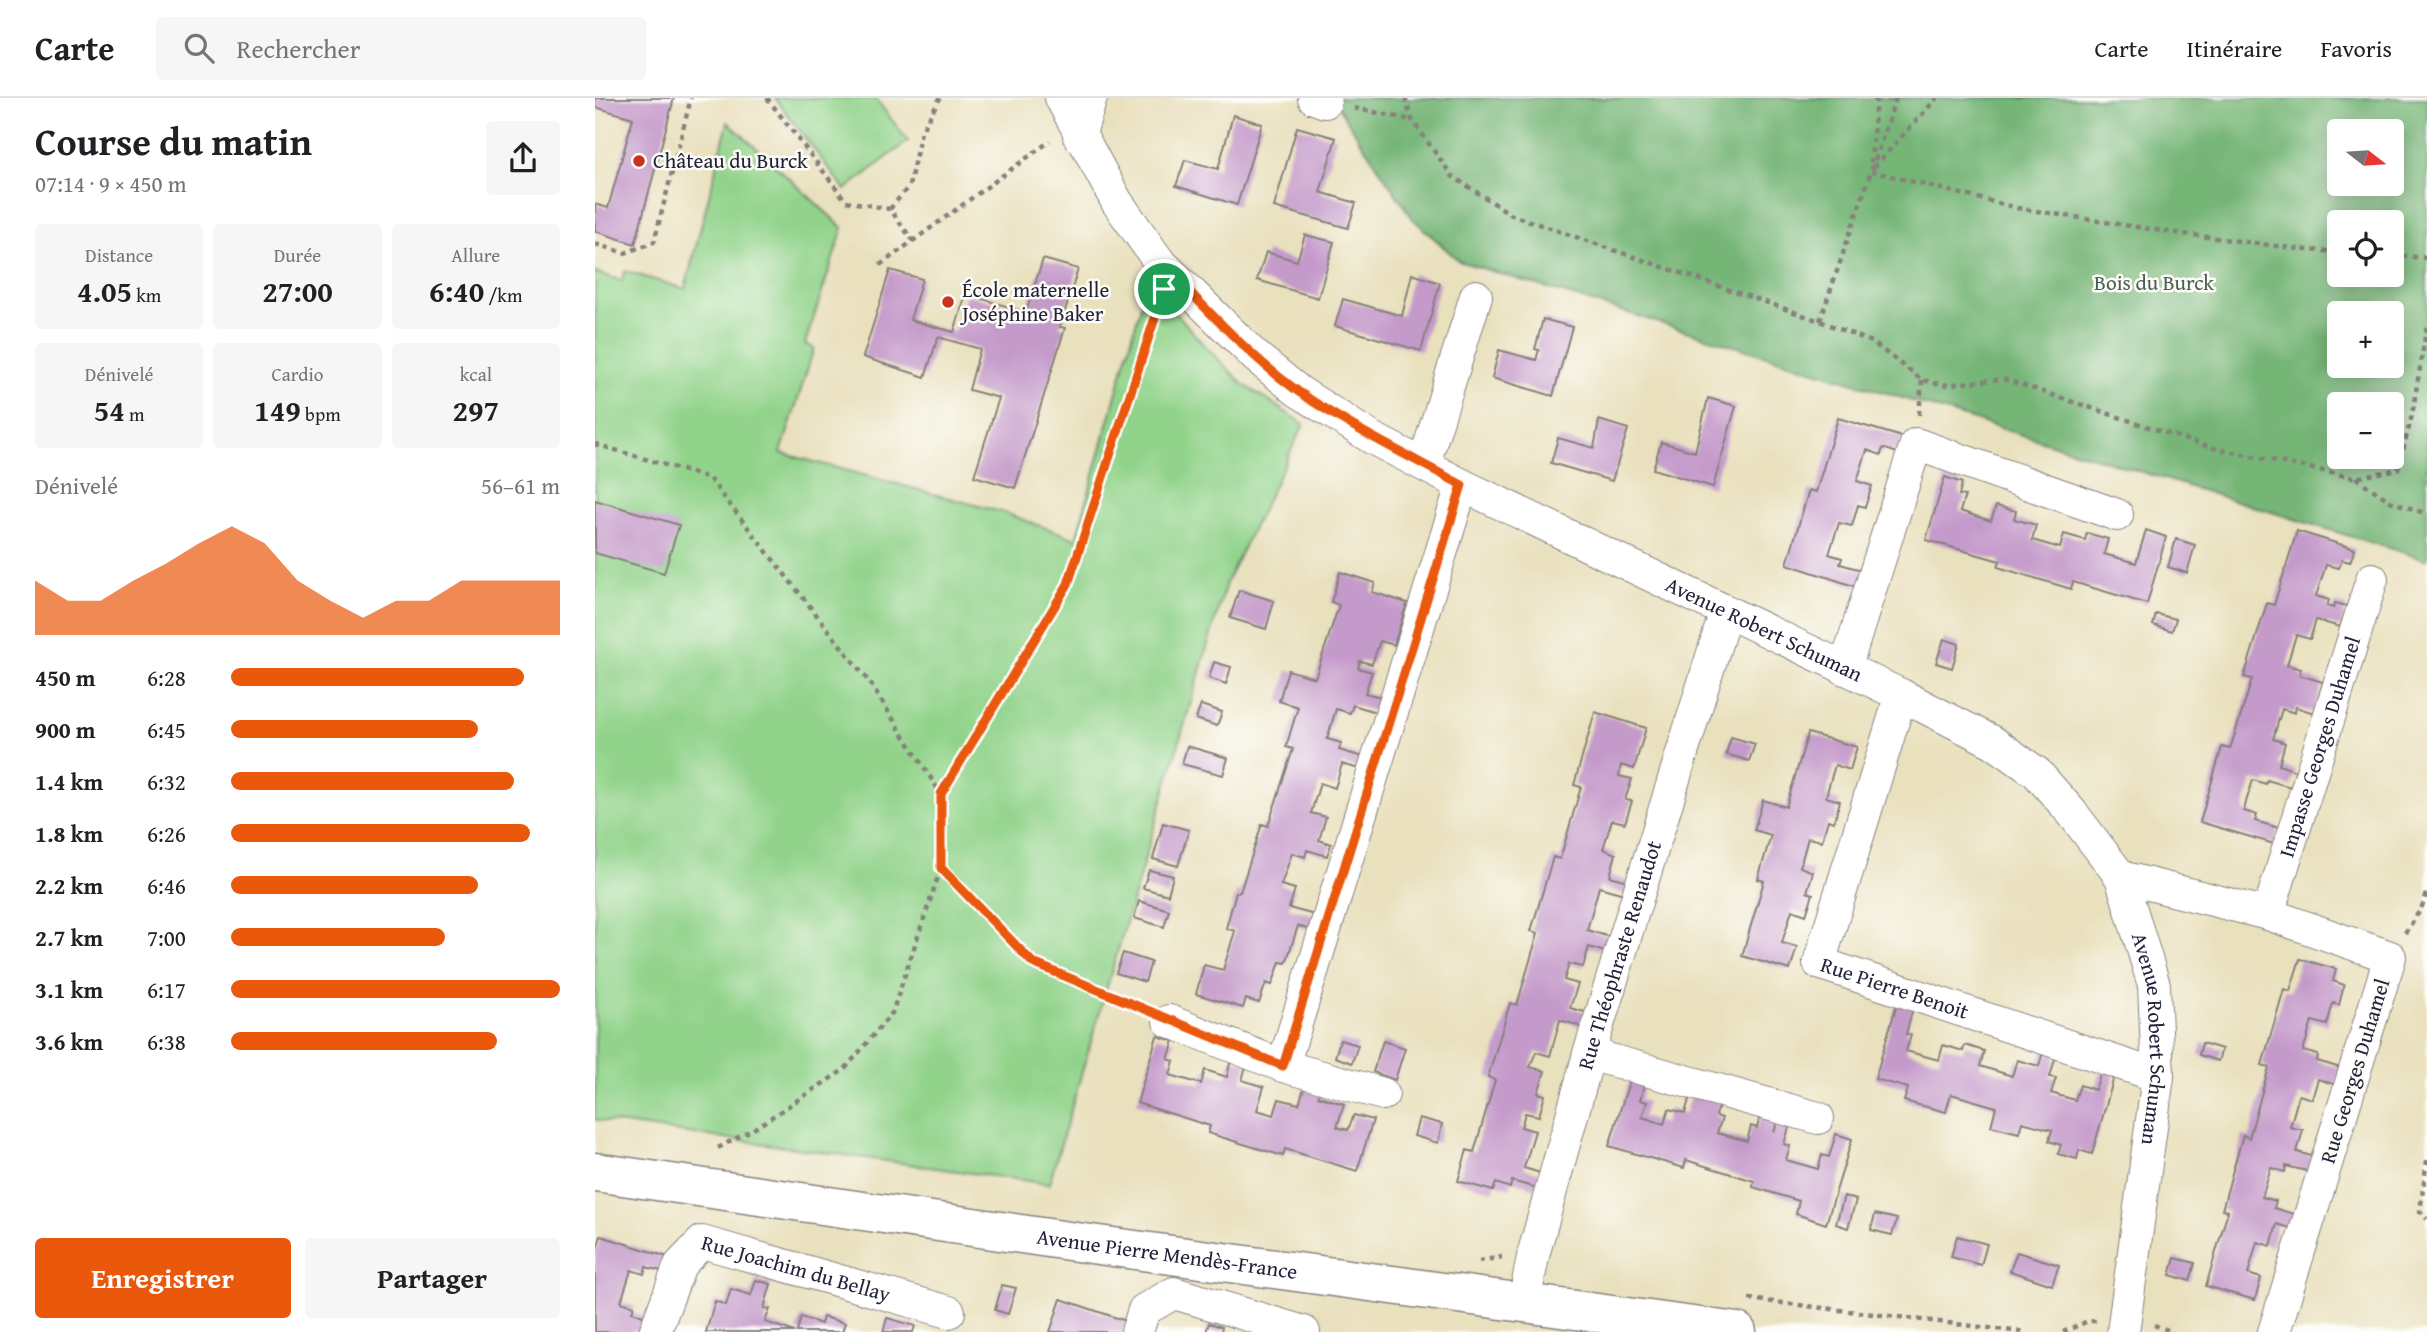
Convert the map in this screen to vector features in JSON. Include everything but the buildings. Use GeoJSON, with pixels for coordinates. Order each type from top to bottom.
{"type":"FeatureCollection","features":[{"type":"Feature","properties":{"kind":"main road","name":"Avenue Pierre Mendès-France"},"geometry":{"type":"LineString","coordinates":[[595,1172],[1069,1241],[1524,1302],[1740,1315]]}},
{"type":"Feature","properties":{"kind":"street"},"geometry":{"type":"LineString","coordinates":[[1071,119],[1091,98]]}},
{"type":"Feature","properties":{"kind":"street","name":"Avenue Robert Schuman"},"geometry":{"type":"LineString","coordinates":[[1071,119],[1117,202],[1157,260],[1255,356],[1298,391],[1372,438],[1462,485],[1902,695],[1993,742],[2037,773],[2073,814],[2121,877],[2154,985],[2158,1076],[2125,1326]]}},
{"type":"Feature","properties":{"kind":"street"},"geometry":{"type":"LineString","coordinates":[[1424,464],[1476,296]]}},
{"type":"Feature","properties":{"kind":"street"},"geometry":{"type":"LineString","coordinates":[[1845,670],[1916,443],[2117,515]]}},
{"type":"Feature","properties":{"kind":"street"},"geometry":{"type":"LineString","coordinates":[[1283,1066],[1462,485]]}},
{"type":"Feature","properties":{"kind":"street","name":"Impasse Georges Duhamel"},"geometry":{"type":"LineString","coordinates":[[2268,914],[2372,579]]}},
{"type":"Feature","properties":{"kind":"street","name":"Rue Théophraste Renaudot"},"geometry":{"type":"LineString","coordinates":[[1524,1302],[1534,1252],[1589,1054],[1726,611]]}},
{"type":"Feature","properties":{"kind":"street","name":"Rue Pierre Benoit"},"geometry":{"type":"LineString","coordinates":[[1902,695],[1819,963],[2158,1076]]}},
{"type":"Feature","properties":{"kind":"street","name":"Rue Georges Duhamel"},"geometry":{"type":"LineString","coordinates":[[2121,877],[2268,914],[2390,957],[2274,1332]]}},
{"type":"Feature","properties":{"kind":"street"},"geometry":{"type":"LineString","coordinates":[[1168,1021],[1283,1066],[1383,1094]]}},
{"type":"Feature","properties":{"kind":"street"},"geometry":{"type":"LineString","coordinates":[[1589,1054],[1818,1118]]}},
{"type":"Feature","properties":{"kind":"street","name":"Rue Joachim du Bellay"},"geometry":{"type":"LineString","coordinates":[[655,1332],[680,1265],[702,1242],[949,1312]]}},
{"type":"Feature","properties":{"kind":"street"},"geometry":{"type":"LineString","coordinates":[[1137,1332],[1144,1310],[1174,1293],[1304,1332]]}},
{"type":"Feature","properties":{"kind":"path"},"geometry":{"type":"LineString","coordinates":[[595,244],[625,253],[654,242],[691,98]]}},
{"type":"Feature","properties":{"kind":"path"},"geometry":{"type":"LineString","coordinates":[[767,98],[846,201],[890,209],[913,241]]}},
{"type":"Feature","properties":{"kind":"path"},"geometry":{"type":"LineString","coordinates":[[890,209],[909,186],[921,132],[940,98]]}},
{"type":"Feature","properties":{"kind":"path"},"geometry":{"type":"LineString","coordinates":[[1405,98],[1412,121],[1452,176],[1512,215],[1820,321],[1872,342],[1923,380],[1944,385],[2004,379],[2209,447],[2355,478],[2390,501],[2427,514]]}},
{"type":"Feature","properties":{"kind":"path"},"geometry":{"type":"LineString","coordinates":[[1871,170],[1876,98]]}},
{"type":"Feature","properties":{"kind":"path"},"geometry":{"type":"LineString","coordinates":[[1820,321],[1896,98]]}},
{"type":"Feature","properties":{"kind":"path"},"geometry":{"type":"LineString","coordinates":[[1871,170],[1937,98]]}},
{"type":"Feature","properties":{"kind":"path"},"geometry":{"type":"LineString","coordinates":[[1320,100],[1412,121]]}},
{"type":"Feature","properties":{"kind":"path"},"geometry":{"type":"LineString","coordinates":[[880,265],[1071,119]]}},
{"type":"Feature","properties":{"kind":"path"},"geometry":{"type":"LineString","coordinates":[[1871,170],[2017,208],[2162,231],[2327,251]]}},
{"type":"Feature","properties":{"kind":"path"},"geometry":{"type":"LineString","coordinates":[[2404,256],[2427,257]]}},
{"type":"Feature","properties":{"kind":"path"},"geometry":{"type":"LineString","coordinates":[[718,1148],[755,1128],[845,1069],[892,1013],[941,868],[941,794],[1068,584],[1170,272]]}},
{"type":"Feature","properties":{"kind":"path"},"geometry":{"type":"LineString","coordinates":[[2355,478],[2398,469],[2412,415],[2427,326]]}},
{"type":"Feature","properties":{"kind":"path"},"geometry":{"type":"LineString","coordinates":[[595,444],[709,478],[870,683],[941,794]]}},
{"type":"Feature","properties":{"kind":"path"},"geometry":{"type":"LineString","coordinates":[[941,868],[1033,963],[1168,1021]]}},
{"type":"Feature","properties":{"kind":"path"},"geometry":{"type":"LineString","coordinates":[[2390,957],[2421,909],[2427,893]]}},
{"type":"Feature","properties":{"kind":"path"},"geometry":{"type":"LineString","coordinates":[[2427,1160],[2420,1211],[2427,1219]]}},
{"type":"Feature","properties":{"kind":"path"},"geometry":{"type":"LineString","coordinates":[[1740,1315],[2022,1332]]}},
{"type":"Feature","properties":{"kind":"path"},"geometry":{"type":"LineString","coordinates":[[2063,1332],[2088,1321],[2125,1326],[2159,1326],[2173,1332]]}},
{"type":"Feature","properties":{"kind":"green space"},"geometry":{"type":"Polygon","coordinates":[[[775,98],[875,98],[908,141],[845,190],[775,98]]]}},
{"type":"Feature","properties":{"kind":"green space","name":"Bois du Burck"},"geometry":{"type":"Polygon","coordinates":[[[1332,98],[2427,98],[2427,560],[1459,261],[1412,218],[1332,98]]]}},
{"type":"Feature","properties":{"kind":"green space"},"geometry":{"type":"Polygon","coordinates":[[[728,122],[843,228],[805,344],[814,348],[781,453],[1005,513],[1076,539],[1148,280],[1202,343],[1243,384],[1304,424],[1226,583],[1049,1184],[595,1120],[595,272],[622,281],[625,271],[685,289],[728,122]]]}},
{"type":"Feature","properties":{"kind":"place","name":"Château du Burck"},"geometry":{"type":"Point","coordinates":[639,161]}},
{"type":"Feature","properties":{"kind":"place","name":"École maternelle Joséphine Baker"},"geometry":{"type":"Point","coordinates":[948,302]}},
{"type":"Feature","properties":{"kind":"route"},"geometry":{"type":"LineString","coordinates":[[1170,272],[1255,356],[1298,391],[1372,438],[1462,485],[1283,1066],[1168,1021],[1033,963],[941,868],[941,794],[1068,584],[1164,289],[1170,272]]}}]}
